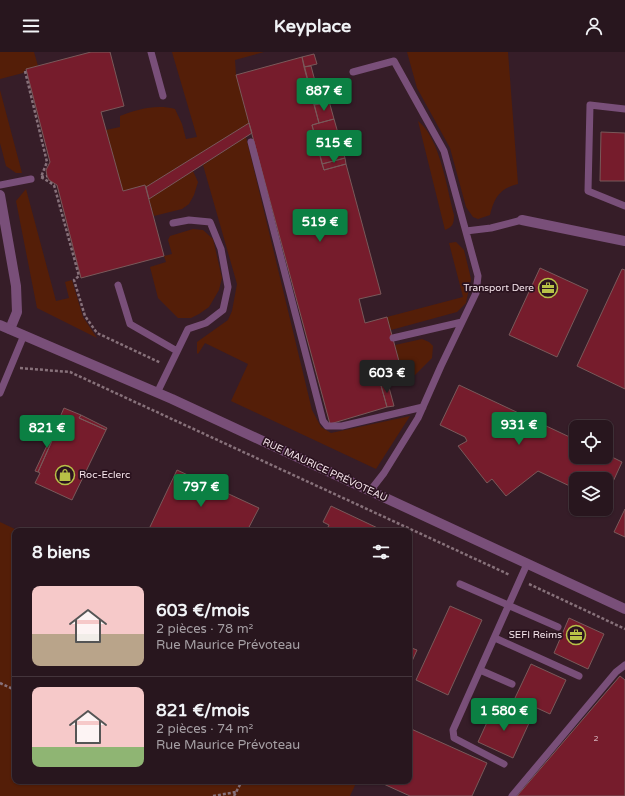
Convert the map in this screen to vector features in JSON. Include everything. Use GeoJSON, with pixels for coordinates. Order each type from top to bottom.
{"type":"FeatureCollection","features":[{"type":"Feature","properties":{"kind":"street"},"geometry":{"type":"LineString","coordinates":[[0,194],[3,224],[16,286],[17,312],[10,330]]}},
{"type":"Feature","properties":{"kind":"street"},"geometry":{"type":"LineString","coordinates":[[522,220],[625,241]]}},
{"type":"Feature","properties":{"kind":"street","name":"RUE MAURICE PRÉVOTEAU"},"geometry":{"type":"LineString","coordinates":[[0,325],[157,393],[625,609]]}},
{"type":"Feature","properties":{"kind":"lane"},"geometry":{"type":"LineString","coordinates":[[151,52],[163,96]]}},
{"type":"Feature","properties":{"kind":"lane"},"geometry":{"type":"LineString","coordinates":[[353,72],[394,60],[444,151],[478,276],[476,293],[418,418],[384,473],[370,491]]}},
{"type":"Feature","properties":{"kind":"lane"},"geometry":{"type":"LineString","coordinates":[[625,109],[590,105],[588,191],[625,206]]}},
{"type":"Feature","properties":{"kind":"lane"},"geometry":{"type":"LineString","coordinates":[[251,142],[323,421],[327,426],[342,426],[423,407]]}},
{"type":"Feature","properties":{"kind":"lane"},"geometry":{"type":"LineString","coordinates":[[0,185],[30,179]]}},
{"type":"Feature","properties":{"kind":"lane"},"geometry":{"type":"LineString","coordinates":[[157,393],[168,367],[188,330],[206,323],[223,310],[228,287],[221,249],[210,222],[189,220],[173,223]]}},
{"type":"Feature","properties":{"kind":"lane"},"geometry":{"type":"LineString","coordinates":[[466,231],[491,228],[522,220]]}},
{"type":"Feature","properties":{"kind":"lane"},"geometry":{"type":"LineString","coordinates":[[118,285],[130,324],[177,351]]}},
{"type":"Feature","properties":{"kind":"lane"},"geometry":{"type":"LineString","coordinates":[[393,338],[462,322]]}},
{"type":"Feature","properties":{"kind":"lane"},"geometry":{"type":"LineString","coordinates":[[0,393],[24,335]]}},
{"type":"Feature","properties":{"kind":"lane"},"geometry":{"type":"LineString","coordinates":[[504,764],[454,738],[453,730],[527,564]]}},
{"type":"Feature","properties":{"kind":"lane"},"geometry":{"type":"LineString","coordinates":[[460,584],[558,627]]}},
{"type":"Feature","properties":{"kind":"lane"},"geometry":{"type":"LineString","coordinates":[[494,638],[578,676]]}},
{"type":"Feature","properties":{"kind":"lane"},"geometry":{"type":"LineString","coordinates":[[512,796],[616,672],[625,665]]}},
{"type":"Feature","properties":{"kind":"lane"},"geometry":{"type":"LineString","coordinates":[[480,670],[512,684]]}},
{"type":"Feature","properties":{"kind":"path"},"geometry":{"type":"LineString","coordinates":[[24,71],[47,162],[41,177],[54,185],[79,276],[74,280],[86,316],[97,333],[168,367]]}},
{"type":"Feature","properties":{"kind":"path"},"geometry":{"type":"LineString","coordinates":[[11,367],[70,372],[408,528]]}},
{"type":"Feature","properties":{"kind":"path"},"geometry":{"type":"LineString","coordinates":[[412,530],[625,629]]}},
{"type":"Feature","properties":{"kind":"path"},"geometry":{"type":"LineString","coordinates":[[0,683],[12,689]]}},
{"type":"Feature","properties":{"kind":"path"},"geometry":{"type":"LineString","coordinates":[[234,796],[240,784]]}},
{"type":"Feature","properties":{"kind":"path"},"geometry":{"type":"LineString","coordinates":[[213,796],[236,792]]}},
{"type":"Feature","properties":{"kind":"shaded area"},"geometry":{"type":"Polygon","coordinates":[[[0,52],[34,52],[38,66],[26,69],[23,73],[0,79],[0,52]]]}},
{"type":"Feature","properties":{"kind":"shaded area"},"geometry":{"type":"Polygon","coordinates":[[[172,52],[264,52],[235,60],[236,75],[249,123],[146,187],[145,185],[123,191],[106,130],[120,127],[120,116],[133,111],[154,107],[175,109],[182,124],[186,139],[197,137],[172,52]]]}},
{"type":"Feature","properties":{"kind":"shaded area"},"geometry":{"type":"Polygon","coordinates":[[[407,52],[508,52],[518,184],[502,191],[496,199],[490,215],[478,219],[473,217],[466,207],[450,148],[417,88],[407,52]]]}},
{"type":"Feature","properties":{"kind":"shaded area"},"geometry":{"type":"Polygon","coordinates":[[[0,90],[22,173],[16,173],[6,166],[0,143],[0,90]]]}},
{"type":"Feature","properties":{"kind":"shaded area"},"geometry":{"type":"Polygon","coordinates":[[[418,121],[426,129],[432,139],[442,165],[454,215],[454,220],[450,228],[445,230],[418,121]]]}},
{"type":"Feature","properties":{"kind":"shaded area"},"geometry":{"type":"Polygon","coordinates":[[[246,137],[312,410],[321,427],[331,433],[410,416],[376,469],[231,401],[248,364],[205,343],[198,354],[197,353],[197,342],[228,320],[232,311],[237,284],[203,165],[246,137]]]}},
{"type":"Feature","properties":{"kind":"shaded area"},"geometry":{"type":"Polygon","coordinates":[[[193,171],[198,182],[194,195],[189,204],[182,209],[154,216],[149,199],[193,171]]]}},
{"type":"Feature","properties":{"kind":"shaded area"},"geometry":{"type":"Polygon","coordinates":[[[26,189],[56,301],[69,298],[65,282],[72,280],[83,317],[97,338],[37,308],[16,201],[26,189]]]}},
{"type":"Feature","properties":{"kind":"shaded area"},"geometry":{"type":"Polygon","coordinates":[[[193,229],[203,230],[213,239],[222,278],[219,290],[209,307],[191,318],[178,318],[158,298],[150,267],[166,262],[164,256],[172,254],[168,240],[170,236],[193,229]]]}},
{"type":"Feature","properties":{"kind":"shaded area"},"geometry":{"type":"Polygon","coordinates":[[[456,242],[464,250],[471,279],[466,303],[457,312],[391,330],[387,317],[463,297],[449,243],[456,242]]]}},
{"type":"Feature","properties":{"kind":"shaded area"},"geometry":{"type":"Polygon","coordinates":[[[422,339],[429,342],[433,346],[432,358],[415,375],[406,379],[403,376],[395,345],[422,339]]]}},
{"type":"Feature","properties":{"kind":"shaded area"},"geometry":{"type":"Polygon","coordinates":[[[0,522],[13,528],[12,784],[356,784],[350,796],[0,796],[0,522]]]}},
{"type":"Feature","properties":{"kind":"building"},"geometry":{"type":"Polygon","coordinates":[[[91,52],[110,52],[124,106],[101,112],[123,191],[145,185],[164,256],[81,278],[57,185],[49,180],[47,176],[46,170],[50,162],[26,69],[91,52]]]}},
{"type":"Feature","properties":{"kind":"building"},"geometry":{"type":"Polygon","coordinates":[[[314,54],[317,64],[304,67],[302,57],[314,54]]]}},
{"type":"Feature","properties":{"kind":"building"},"geometry":{"type":"Polygon","coordinates":[[[302,57],[319,123],[312,125],[324,170],[346,164],[381,294],[359,299],[365,323],[387,317],[403,376],[380,382],[387,407],[330,424],[236,75],[302,57]]]}},
{"type":"Feature","properties":{"kind":"building"},"geometry":{"type":"Polygon","coordinates":[[[311,66],[321,104],[314,105],[304,67],[311,66]]]}},
{"type":"Feature","properties":{"kind":"building"},"geometry":{"type":"Polygon","coordinates":[[[329,101],[334,119],[319,123],[314,105],[329,101]]]}},
{"type":"Feature","properties":{"kind":"building"},"geometry":{"type":"Polygon","coordinates":[[[334,119],[345,158],[322,164],[312,125],[334,119]]]}},
{"type":"Feature","properties":{"kind":"building"},"geometry":{"type":"Polygon","coordinates":[[[249,123],[252,133],[149,199],[146,187],[249,123]]]}},
{"type":"Feature","properties":{"kind":"building"},"geometry":{"type":"Polygon","coordinates":[[[601,132],[625,133],[625,181],[600,181],[601,132]]]}},
{"type":"Feature","properties":{"kind":"building"},"geometry":{"type":"Polygon","coordinates":[[[345,158],[346,164],[324,170],[322,164],[345,158]]]}},
{"type":"Feature","properties":{"kind":"building"},"geometry":{"type":"Polygon","coordinates":[[[540,268],[588,290],[557,357],[509,335],[540,268]]]}},
{"type":"Feature","properties":{"kind":"building"},"geometry":{"type":"Polygon","coordinates":[[[622,269],[625,270],[625,389],[577,366],[622,269]]]}},
{"type":"Feature","properties":{"kind":"building"},"geometry":{"type":"Polygon","coordinates":[[[387,380],[394,406],[387,407],[380,382],[387,380]]]}},
{"type":"Feature","properties":{"kind":"building"},"geometry":{"type":"Polygon","coordinates":[[[459,385],[569,437],[569,464],[613,464],[613,458],[622,462],[613,482],[613,472],[569,472],[569,486],[538,471],[506,496],[492,479],[487,483],[458,446],[467,441],[465,437],[440,425],[459,385]]]}},
{"type":"Feature","properties":{"kind":"building"},"geometry":{"type":"Polygon","coordinates":[[[64,408],[81,415],[79,418],[106,430],[72,500],[35,483],[40,473],[38,472],[59,425],[57,424],[64,408]]]}},
{"type":"Feature","properties":{"kind":"building"},"geometry":{"type":"Polygon","coordinates":[[[81,415],[107,428],[106,430],[79,418],[81,415]]]}},
{"type":"Feature","properties":{"kind":"building"},"geometry":{"type":"Polygon","coordinates":[[[57,424],[59,425],[38,472],[35,471],[57,424]]]}},
{"type":"Feature","properties":{"kind":"building"},"geometry":{"type":"Polygon","coordinates":[[[177,470],[259,508],[249,528],[149,528],[177,470]]]}},
{"type":"Feature","properties":{"kind":"building"},"geometry":{"type":"Polygon","coordinates":[[[331,506],[378,528],[328,528],[329,525],[323,522],[331,506]]]}},
{"type":"Feature","properties":{"kind":"building"},"geometry":{"type":"Polygon","coordinates":[[[625,509],[625,537],[614,532],[625,509]]]}},
{"type":"Feature","properties":{"kind":"building"},"geometry":{"type":"Polygon","coordinates":[[[450,606],[482,620],[448,695],[416,680],[450,606]]]}},
{"type":"Feature","properties":{"kind":"building"},"geometry":{"type":"Polygon","coordinates":[[[569,618],[604,634],[588,669],[554,653],[569,618]]]}},
{"type":"Feature","properties":{"kind":"building"},"geometry":{"type":"Polygon","coordinates":[[[412,648],[417,650],[412,661],[412,648]]]}},
{"type":"Feature","properties":{"kind":"building"},"geometry":{"type":"Polygon","coordinates":[[[531,664],[566,680],[550,714],[515,698],[531,664]]]}},
{"type":"Feature","properties":{"kind":"building"},"geometry":{"type":"Polygon","coordinates":[[[620,676],[625,680],[625,796],[517,796],[620,676]]]}},
{"type":"Feature","properties":{"kind":"building"},"geometry":{"type":"Polygon","coordinates":[[[494,707],[529,723],[513,758],[478,742],[494,707]]]}},
{"type":"Feature","properties":{"kind":"building"},"geometry":{"type":"Polygon","coordinates":[[[412,729],[487,763],[472,796],[410,796],[384,784],[412,784],[412,729]]]}},
{"type":"Feature","properties":{"kind":"place","name":"Transport Dere"},"geometry":{"type":"Point","coordinates":[548,288]}},
{"type":"Feature","properties":{"kind":"place","name":"Roc-Eclerc"},"geometry":{"type":"Point","coordinates":[65,475]}},
{"type":"Feature","properties":{"kind":"place","name":"SEFI Reims"},"geometry":{"type":"Point","coordinates":[576,635]}}]}
